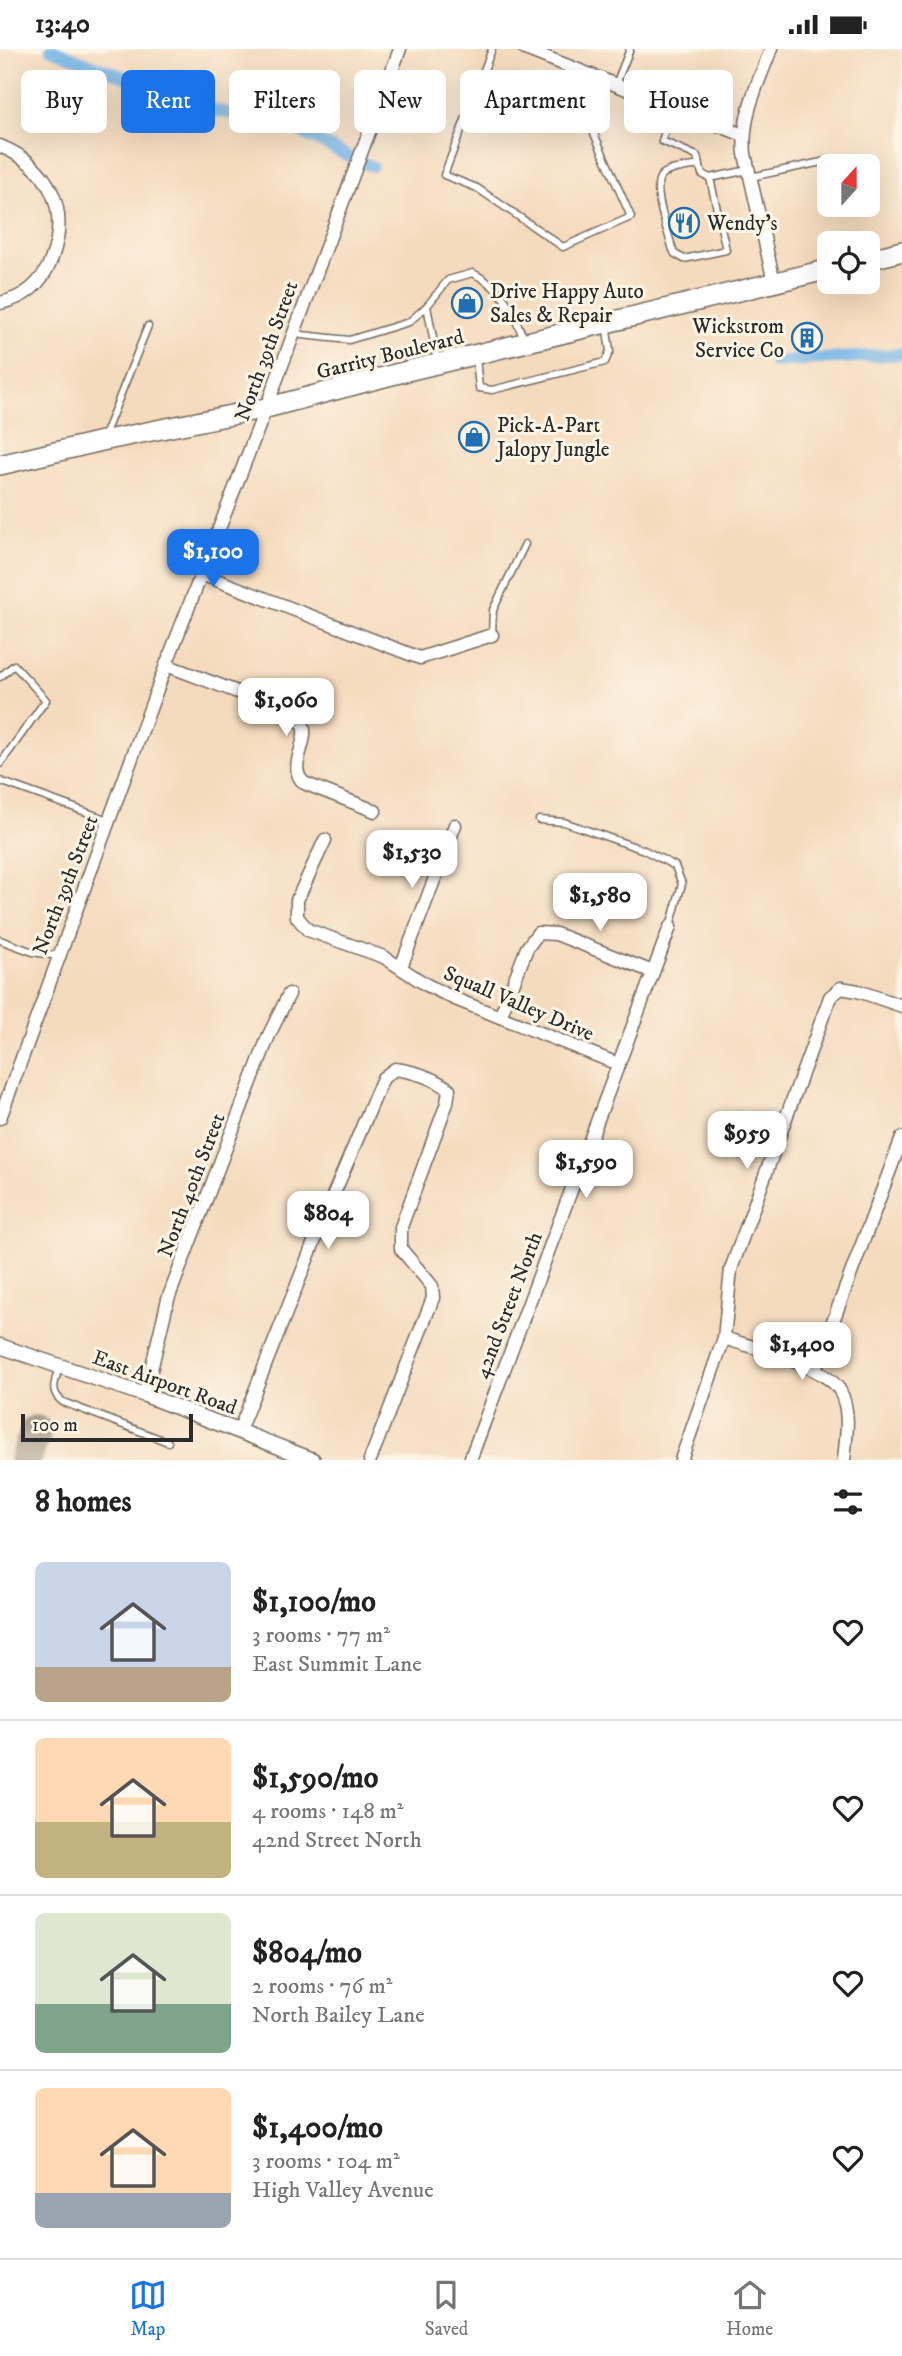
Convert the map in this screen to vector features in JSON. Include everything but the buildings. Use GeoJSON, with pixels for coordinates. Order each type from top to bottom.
{"type":"FeatureCollection","features":[{"type":"Feature","properties":{"kind":"main road"},"geometry":{"type":"LineString","coordinates":[[880,257],[902,251]]}},
{"type":"Feature","properties":{"kind":"main road","name":"Garrity Boulevard"},"geometry":{"type":"LineString","coordinates":[[0,465],[266,408],[817,272]]}},
{"type":"Feature","properties":{"kind":"street","name":"North 39th Street"},"geometry":{"type":"LineString","coordinates":[[1,1111],[166,665],[266,408],[400,49]]}},
{"type":"Feature","properties":{"kind":"street"},"geometry":{"type":"LineString","coordinates":[[525,49],[579,70]]}},
{"type":"Feature","properties":{"kind":"street"},"geometry":{"type":"LineString","coordinates":[[771,49],[750,104],[743,135],[775,282]]}},
{"type":"Feature","properties":{"kind":"street"},"geometry":{"type":"LineString","coordinates":[[610,82],[624,87]]}},
{"type":"Feature","properties":{"kind":"street"},"geometry":{"type":"LineString","coordinates":[[733,131],[743,135]]}},
{"type":"Feature","properties":{"kind":"street"},"geometry":{"type":"LineString","coordinates":[[0,146],[18,153],[35,167],[55,200],[60,221],[56,247],[41,280],[24,294],[0,303]]}},
{"type":"Feature","properties":{"kind":"street"},"geometry":{"type":"LineString","coordinates":[[201,574],[420,658],[492,635]]}},
{"type":"Feature","properties":{"kind":"street"},"geometry":{"type":"LineString","coordinates":[[166,665],[293,713],[302,721],[304,731],[297,768],[300,779],[304,783],[375,811]]}},
{"type":"Feature","properties":{"kind":"street"},"geometry":{"type":"LineString","coordinates":[[401,967],[455,825]]}},
{"type":"Feature","properties":{"kind":"street","name":"Squall Valley Drive"},"geometry":{"type":"LineString","coordinates":[[325,840],[297,900],[297,917],[308,930],[384,957],[435,989],[618,1064]]}},
{"type":"Feature","properties":{"kind":"street","name":"42nd Street North"},"geometry":{"type":"LineString","coordinates":[[470,1460],[670,927]]}},
{"type":"Feature","properties":{"kind":"street"},"geometry":{"type":"LineString","coordinates":[[500,1017],[527,948],[538,933],[556,934],[653,972]]}},
{"type":"Feature","properties":{"kind":"street"},"geometry":{"type":"LineString","coordinates":[[681,1460],[724,1338],[731,1269],[830,997],[841,988],[902,1006]]}},
{"type":"Feature","properties":{"kind":"street","name":"North 40th Street"},"geometry":{"type":"LineString","coordinates":[[145,1395],[168,1299],[264,1048],[289,994]]}},
{"type":"Feature","properties":{"kind":"street"},"geometry":{"type":"LineString","coordinates":[[239,1431],[324,1217],[383,1078],[395,1069],[424,1075],[449,1089],[447,1103],[401,1227],[401,1249],[432,1286],[433,1298],[370,1460]]}},
{"type":"Feature","properties":{"kind":"street"},"geometry":{"type":"LineString","coordinates":[[815,1369],[902,1138]]}},
{"type":"Feature","properties":{"kind":"street"},"geometry":{"type":"LineString","coordinates":[[724,1338],[815,1369],[839,1388],[846,1420],[844,1460]]}},
{"type":"Feature","properties":{"kind":"street","name":"East Airport Road"},"geometry":{"type":"LineString","coordinates":[[0,1346],[145,1395],[313,1460]]}},
{"type":"Feature","properties":{"kind":"lane"},"geometry":{"type":"LineString","coordinates":[[484,70],[492,49]]}},
{"type":"Feature","properties":{"kind":"lane"},"geometry":{"type":"LineString","coordinates":[[616,84],[630,49]]}},
{"type":"Feature","properties":{"kind":"lane"},"geometry":{"type":"LineString","coordinates":[[460,132],[444,174],[477,188],[562,247],[631,217],[594,133]]}},
{"type":"Feature","properties":{"kind":"lane"},"geometry":{"type":"LineString","coordinates":[[663,133],[661,140],[696,155],[702,174],[710,178],[817,162]]}},
{"type":"Feature","properties":{"kind":"lane"},"geometry":{"type":"LineString","coordinates":[[700,165],[666,172],[656,188],[673,250],[684,259],[726,250],[710,178]]}},
{"type":"Feature","properties":{"kind":"lane"},"geometry":{"type":"LineString","coordinates":[[294,332],[349,340],[409,322],[427,306],[448,280],[473,273],[491,282],[504,297],[526,343]]}},
{"type":"Feature","properties":{"kind":"lane"},"geometry":{"type":"LineString","coordinates":[[427,306],[438,365]]}},
{"type":"Feature","properties":{"kind":"lane"},"geometry":{"type":"LineString","coordinates":[[476,356],[479,388],[492,390],[605,362],[610,351],[606,323]]}},
{"type":"Feature","properties":{"kind":"lane"},"geometry":{"type":"LineString","coordinates":[[102,441],[148,326]]}},
{"type":"Feature","properties":{"kind":"lane"},"geometry":{"type":"LineString","coordinates":[[492,635],[493,610],[525,544]]}},
{"type":"Feature","properties":{"kind":"lane"},"geometry":{"type":"LineString","coordinates":[[0,677],[14,665],[46,700],[0,764]]}},
{"type":"Feature","properties":{"kind":"lane"},"geometry":{"type":"LineString","coordinates":[[0,781],[110,821]]}},
{"type":"Feature","properties":{"kind":"lane"},"geometry":{"type":"LineString","coordinates":[[539,820],[564,821],[644,850],[675,866],[682,884],[670,927]]}},
{"type":"Feature","properties":{"kind":"lane"},"geometry":{"type":"LineString","coordinates":[[0,940],[33,952],[58,956]]}},
{"type":"Feature","properties":{"kind":"lane"},"geometry":{"type":"LineString","coordinates":[[60,1366],[53,1388],[57,1398],[168,1442]]}},
{"type":"Feature","properties":{"kind":"waterway"},"geometry":{"type":"LineString","coordinates":[[51,49],[209,109],[287,125],[348,156]]}},
{"type":"Feature","properties":{"kind":"waterway"},"geometry":{"type":"LineString","coordinates":[[364,163],[372,166]]}},
{"type":"Feature","properties":{"kind":"waterway"},"geometry":{"type":"LineString","coordinates":[[774,362],[902,354]]}},
{"type":"Feature","properties":{"kind":"taxiway"},"geometry":{"type":"LineString","coordinates":[[25,1460],[36,1431]]}},
{"type":"Feature","properties":{"kind":"place","name":"Wendy's"},"geometry":{"type":"Point","coordinates":[684,223]}},
{"type":"Feature","properties":{"kind":"place","name":"Drive Happy Auto Sales & Repair"},"geometry":{"type":"Point","coordinates":[467,303]}},
{"type":"Feature","properties":{"kind":"place","name":"Wickstrom Service Co"},"geometry":{"type":"Point","coordinates":[807,338]}},
{"type":"Feature","properties":{"kind":"place","name":"Pick-A-Part Jalopy Jungle"},"geometry":{"type":"Point","coordinates":[474,437]}}]}
